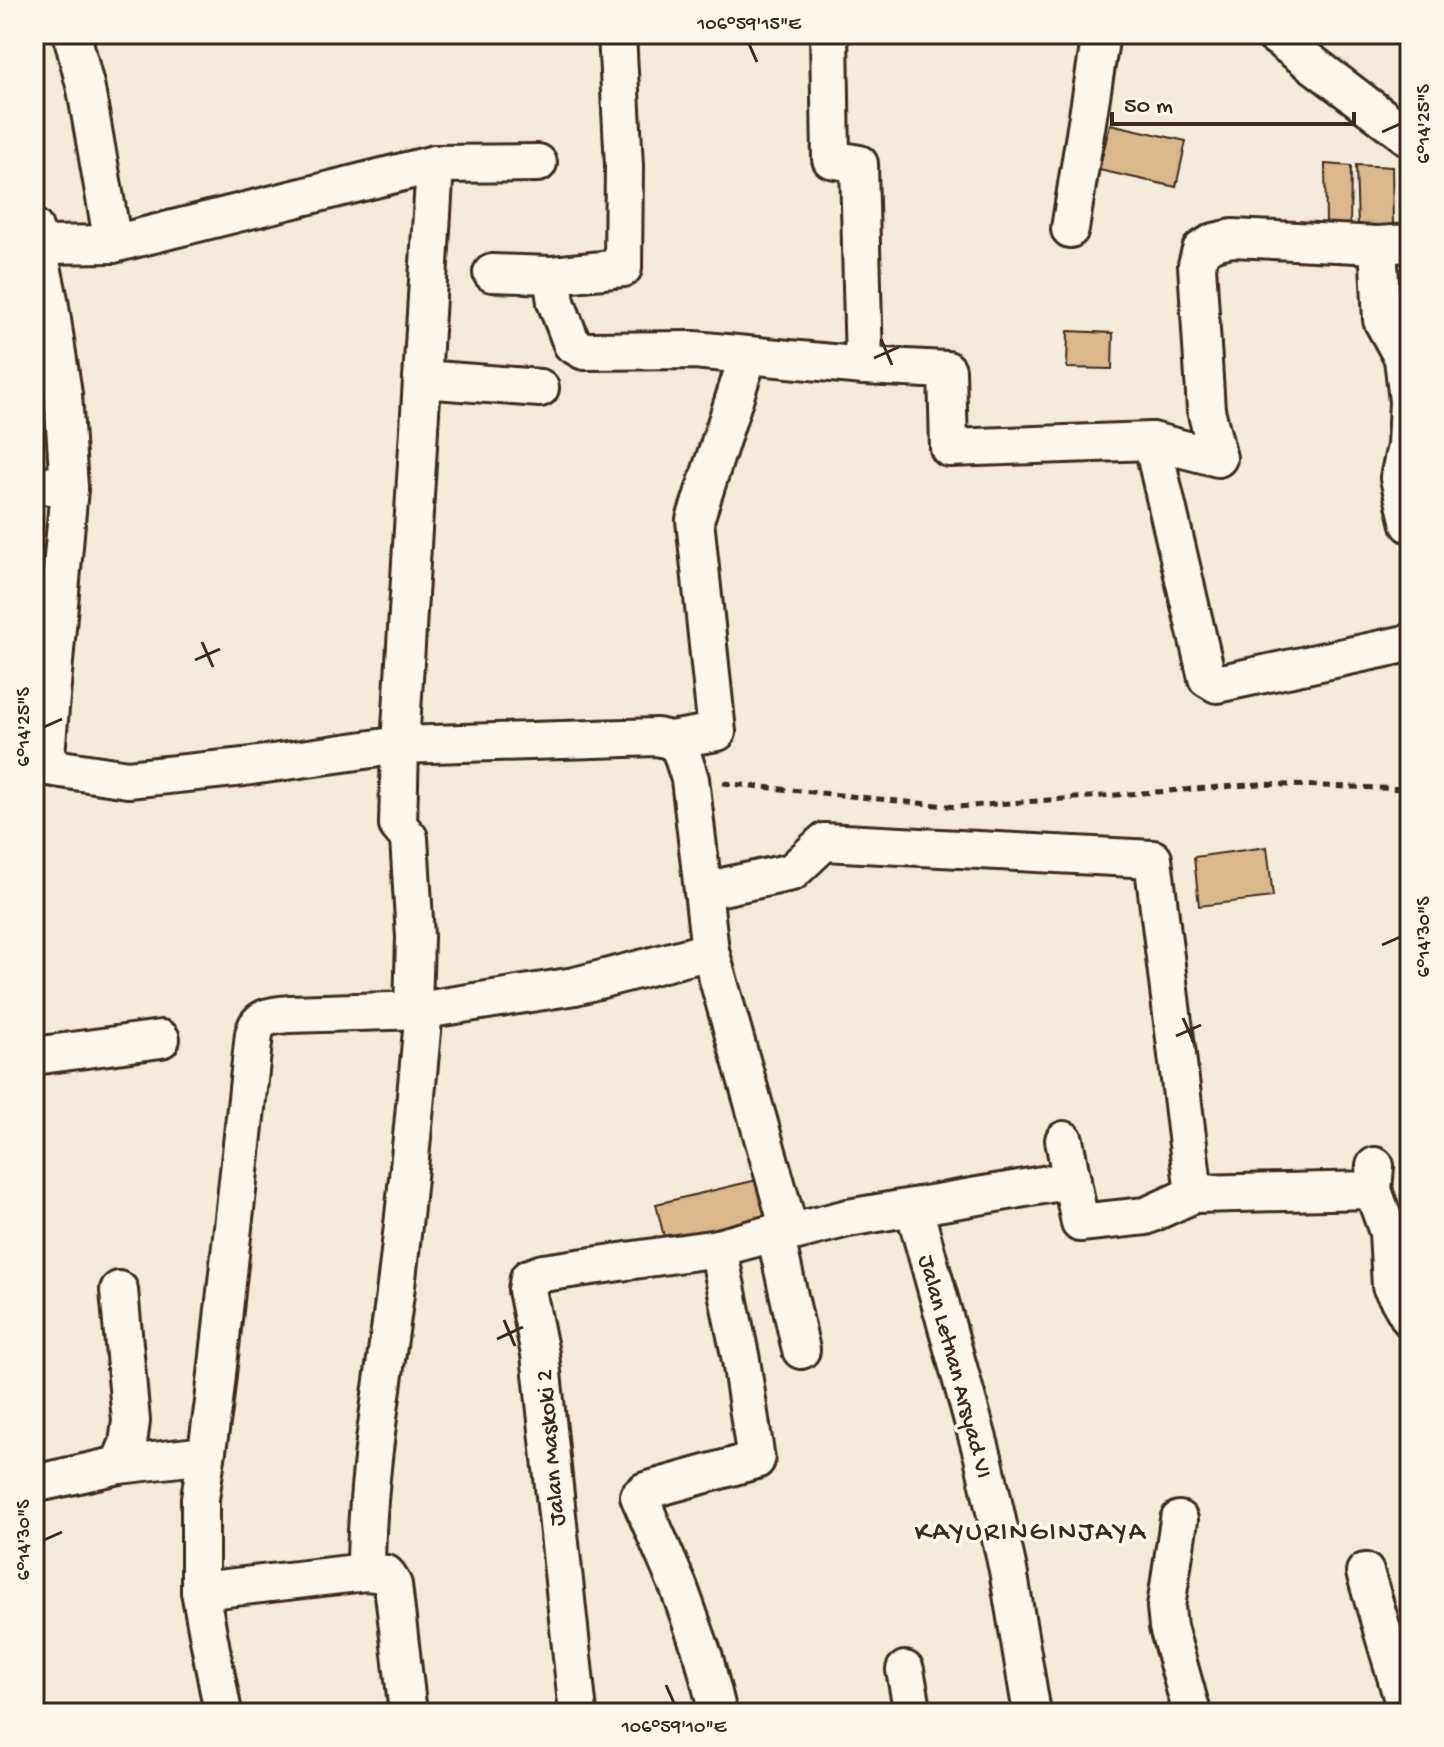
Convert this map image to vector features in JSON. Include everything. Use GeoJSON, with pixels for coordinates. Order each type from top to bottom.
{"type":"FeatureCollection","features":[{"type":"Feature","properties":{"kind":"street"},"geometry":{"type":"LineString","coordinates":[[72,34],[86,89],[113,244]]}},
{"type":"Feature","properties":{"kind":"street"},"geometry":{"type":"LineString","coordinates":[[492,273],[552,275],[623,268],[624,166],[617,34]]}},
{"type":"Feature","properties":{"kind":"street"},"geometry":{"type":"LineString","coordinates":[[829,34],[831,159],[859,164],[864,366]]}},
{"type":"Feature","properties":{"kind":"street"},"geometry":{"type":"LineString","coordinates":[[1070,229],[1101,34]]}},
{"type":"Feature","properties":{"kind":"street"},"geometry":{"type":"LineString","coordinates":[[1273,34],[1410,138]]}},
{"type":"Feature","properties":{"kind":"street"},"geometry":{"type":"LineString","coordinates":[[538,163],[435,164],[113,244],[36,237],[63,394],[51,486],[39,766],[128,779],[244,767],[400,745],[657,737],[670,740],[717,732],[695,520],[748,356]]}},
{"type":"Feature","properties":{"kind":"street"},"geometry":{"type":"LineString","coordinates":[[366,1572],[374,1442],[395,1291],[419,1010],[409,838],[398,825],[400,745],[435,164]]}},
{"type":"Feature","properties":{"kind":"street"},"geometry":{"type":"LineString","coordinates":[[552,275],[560,315],[572,344],[580,350],[694,350],[864,366],[947,370],[949,448],[1152,441],[1218,458],[1206,410],[1198,253],[1206,245],[1232,238],[1394,244],[1382,320],[1403,358],[1408,401],[1406,446],[1399,478],[1410,524]]}},
{"type":"Feature","properties":{"kind":"street"},"geometry":{"type":"LineString","coordinates":[[422,379],[540,388]]}},
{"type":"Feature","properties":{"kind":"street"},"geometry":{"type":"LineString","coordinates":[[1152,441],[1207,678],[1212,682],[1217,684],[1410,643]]}},
{"type":"Feature","properties":{"kind":"street"},"geometry":{"type":"LineString","coordinates":[[670,740],[680,748],[690,779],[710,951],[782,1231],[801,1350]]}},
{"type":"Feature","properties":{"kind":"street"},"geometry":{"type":"LineString","coordinates":[[703,891],[792,872],[824,842],[1153,859],[1194,1194]]}},
{"type":"Feature","properties":{"kind":"street"},"geometry":{"type":"LineString","coordinates":[[223,1713],[200,1591],[200,1499],[191,1457],[216,1387],[255,1027],[268,1017],[289,1014],[419,1010],[575,986],[710,951]]}},
{"type":"Feature","properties":{"kind":"street"},"geometry":{"type":"LineString","coordinates":[[34,1056],[161,1039]]}},
{"type":"Feature","properties":{"kind":"street"},"geometry":{"type":"LineString","coordinates":[[1064,1140],[1080,1223],[1146,1216],[1194,1194],[1374,1178],[1388,1232],[1391,1286],[1410,1319]]}},
{"type":"Feature","properties":{"kind":"street"},"geometry":{"type":"LineString","coordinates":[[718,1713],[694,1630],[639,1496],[645,1491],[756,1460],[741,1360],[718,1248],[848,1218],[1072,1180]]}},
{"type":"Feature","properties":{"kind":"street","name":"Jalan Letnan Arsyad VI"},"geometry":{"type":"LineString","coordinates":[[914,1208],[986,1470],[1008,1570],[1032,1713]]}},
{"type":"Feature","properties":{"kind":"street","name":"Jalan Maskoki 2"},"geometry":{"type":"LineString","coordinates":[[578,1713],[554,1510],[540,1354],[527,1290],[529,1278],[543,1273],[718,1248]]}},
{"type":"Feature","properties":{"kind":"street"},"geometry":{"type":"LineString","coordinates":[[119,1290],[131,1421],[128,1444],[119,1465]]}},
{"type":"Feature","properties":{"kind":"street"},"geometry":{"type":"LineString","coordinates":[[34,1484],[119,1465],[191,1457]]}},
{"type":"Feature","properties":{"kind":"street"},"geometry":{"type":"LineString","coordinates":[[1179,1520],[1166,1607],[1168,1627],[1192,1713]]}},
{"type":"Feature","properties":{"kind":"street"},"geometry":{"type":"LineString","coordinates":[[200,1591],[366,1572],[386,1574],[393,1585],[408,1713]]}},
{"type":"Feature","properties":{"kind":"street"},"geometry":{"type":"LineString","coordinates":[[1365,1572],[1407,1713]]}},
{"type":"Feature","properties":{"kind":"street"},"geometry":{"type":"LineString","coordinates":[[905,1670],[913,1713]]}},
{"type":"Feature","properties":{"kind":"path"},"geometry":{"type":"LineString","coordinates":[[690,779],[957,807],[1261,784],[1410,789]]}},
{"type":"Feature","properties":{"kind":"building"},"geometry":{"type":"Polygon","coordinates":[[[1110,124],[1186,141],[1176,187],[1099,170],[1110,124]]]}},
{"type":"Feature","properties":{"kind":"building"},"geometry":{"type":"Polygon","coordinates":[[[1325,164],[1351,166],[1350,228],[1326,224],[1325,164]]]}},
{"type":"Feature","properties":{"kind":"building"},"geometry":{"type":"Polygon","coordinates":[[[1356,165],[1392,167],[1393,229],[1358,226],[1356,165]]]}},
{"type":"Feature","properties":{"kind":"building"},"geometry":{"type":"Polygon","coordinates":[[[1068,331],[1113,333],[1112,369],[1067,368],[1068,331]]]}},
{"type":"Feature","properties":{"kind":"building"},"geometry":{"type":"Polygon","coordinates":[[[1267,847],[1273,897],[1199,906],[1194,857],[1267,847]]]}},
{"type":"Feature","properties":{"kind":"building"},"geometry":{"type":"Polygon","coordinates":[[[757,1180],[767,1224],[667,1249],[656,1204],[757,1180]]]}},
{"type":"Feature","properties":{"kind":"district","name":"KAYURINGINJAYA"},"geometry":{"type":"Point","coordinates":[1031,1529]}}]}
